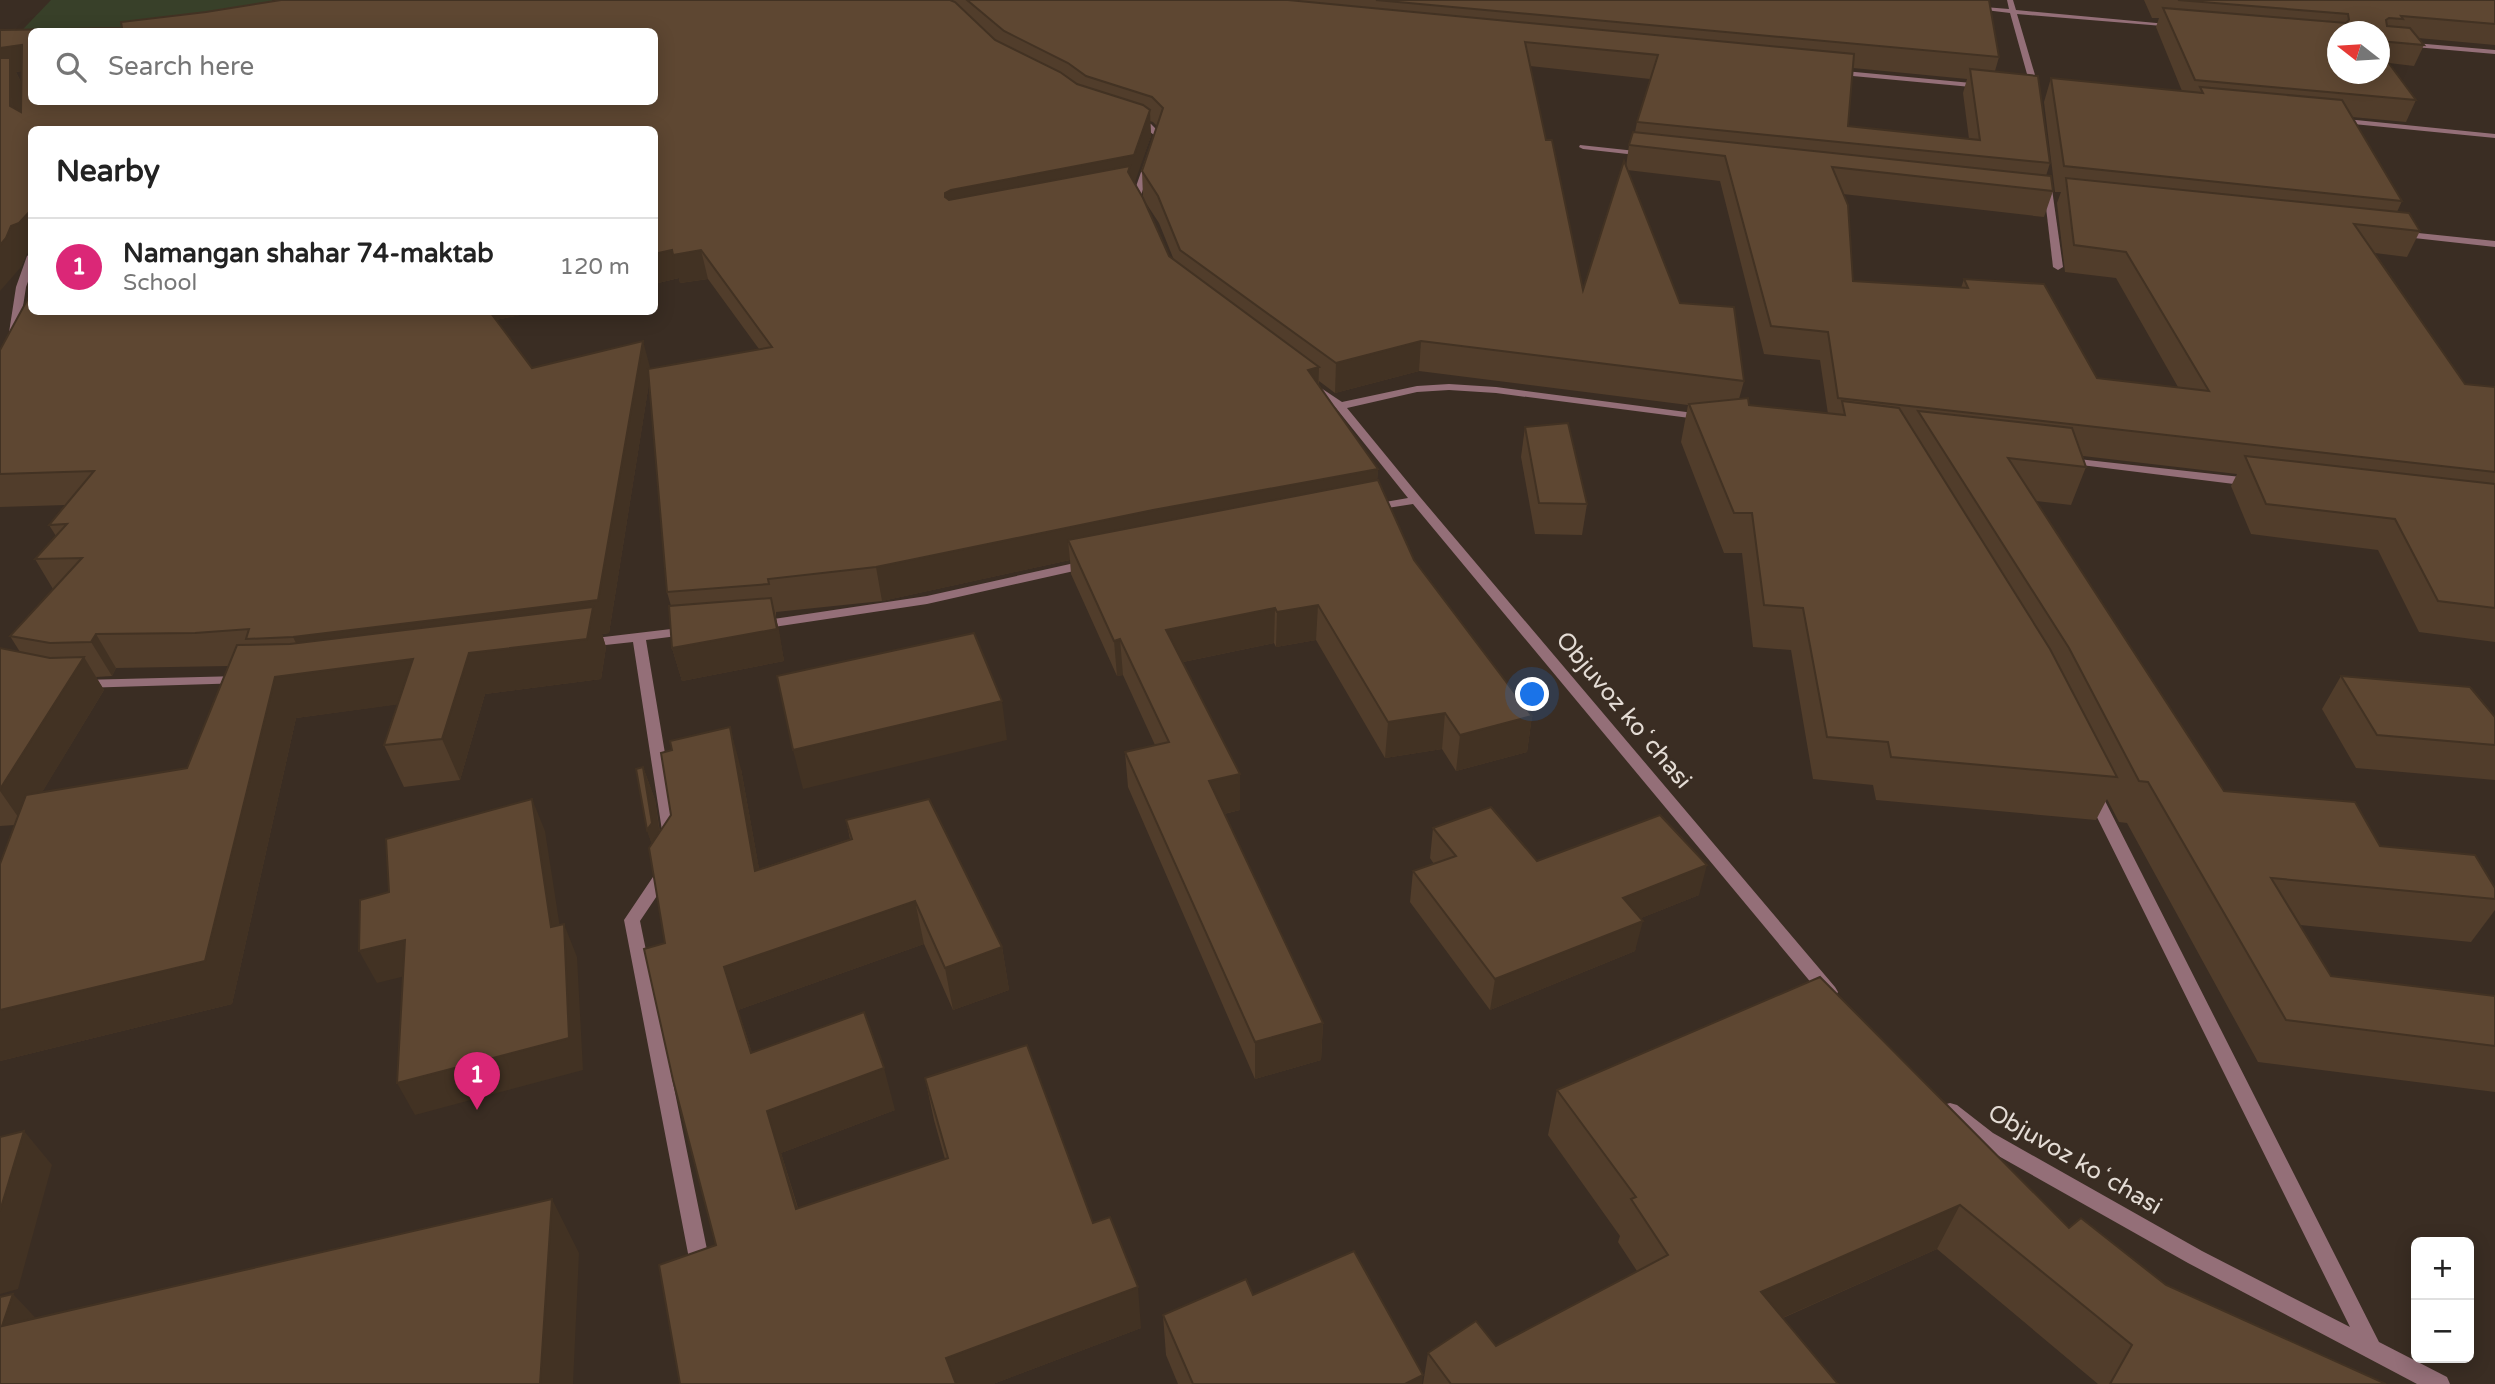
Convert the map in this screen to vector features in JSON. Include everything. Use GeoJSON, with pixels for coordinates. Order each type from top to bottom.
{"type":"FeatureCollection","features":[{"type":"Feature","properties":{"kind":"street"},"geometry":{"type":"LineString","coordinates":[[2010,0],[2036,91],[2037,104]]}},
{"type":"Feature","properties":{"kind":"street"},"geometry":{"type":"LineString","coordinates":[[1961,7],[2189,26]]}},
{"type":"Feature","properties":{"kind":"street"},"geometry":{"type":"LineString","coordinates":[[2390,43],[2495,52]]}},
{"type":"Feature","properties":{"kind":"street"},"geometry":{"type":"LineString","coordinates":[[1829,71],[1994,87]]}},
{"type":"Feature","properties":{"kind":"street"},"geometry":{"type":"LineString","coordinates":[[2022,89],[2050,92]]}},
{"type":"Feature","properties":{"kind":"street"},"geometry":{"type":"LineString","coordinates":[[1124,118],[1148,126],[1158,135],[1136,198],[1148,216]]}},
{"type":"Feature","properties":{"kind":"street"},"geometry":{"type":"LineString","coordinates":[[2328,119],[2495,136]]}},
{"type":"Feature","properties":{"kind":"street"},"geometry":{"type":"LineString","coordinates":[[1584,147],[1652,154]]}},
{"type":"Feature","properties":{"kind":"street"},"geometry":{"type":"LineString","coordinates":[[2046,170],[2058,267]]}},
{"type":"Feature","properties":{"kind":"street"},"geometry":{"type":"LineString","coordinates":[[1126,188],[1139,186]]}},
{"type":"Feature","properties":{"kind":"street"},"geometry":{"type":"LineString","coordinates":[[2035,195],[2063,198]]}},
{"type":"Feature","properties":{"kind":"street"},"geometry":{"type":"LineString","coordinates":[[2387,233],[2495,244]]}},
{"type":"Feature","properties":{"kind":"street"},"geometry":{"type":"LineString","coordinates":[[10,356],[21,287],[28,267]]}},
{"type":"Feature","properties":{"kind":"street","name":"Objuvoz koʻchasi"},"geometry":{"type":"LineString","coordinates":[[1307,381],[1340,406],[1839,1003]]}},
{"type":"Feature","properties":{"kind":"street"},"geometry":{"type":"LineString","coordinates":[[1340,406],[1417,389],[1449,387],[1496,390],[1715,418]]}},
{"type":"Feature","properties":{"kind":"street"},"geometry":{"type":"LineString","coordinates":[[2057,460],[2262,483]]}},
{"type":"Feature","properties":{"kind":"street"},"geometry":{"type":"LineString","coordinates":[[1361,510],[1416,500]]}},
{"type":"Feature","properties":{"kind":"street"},"geometry":{"type":"LineString","coordinates":[[743,627],[795,622],[927,600],[1101,561]]}},
{"type":"Feature","properties":{"kind":"street"},"geometry":{"type":"LineString","coordinates":[[570,645],[704,630]]}},
{"type":"Feature","properties":{"kind":"street"},"geometry":{"type":"LineString","coordinates":[[639,636],[674,858],[632,920],[701,1270]]}},
{"type":"Feature","properties":{"kind":"street"},"geometry":{"type":"LineString","coordinates":[[71,684],[257,680]]}},
{"type":"Feature","properties":{"kind":"street"},"geometry":{"type":"LineString","coordinates":[[2085,777],[2372,1349]]}},
{"type":"Feature","properties":{"kind":"street","name":"Objuvoz koʻchasi"},"geometry":{"type":"LineString","coordinates":[[1933,1098],[1986,1139],[2195,1257],[2439,1384]]}},
{"type":"Feature","properties":{"kind":"green space"},"geometry":{"type":"Polygon","coordinates":[[[51,0],[272,0],[271,15],[189,28],[28,28],[28,34],[5,48],[51,0]]]}},
{"type":"Feature","properties":{"kind":"building"},"geometry":{"type":"Polygon","coordinates":[[[281,0],[950,0],[995,40],[1060,72],[1077,84],[1143,105],[1150,110],[1134,155],[951,190],[945,193],[945,197],[949,200],[1130,166],[1128,172],[1169,256],[1319,367],[1308,370],[1378,469],[1153,510],[876,567],[768,579],[769,584],[667,592],[648,369],[772,347],[701,250],[673,255],[672,250],[658,253],[658,126],[28,126],[28,213],[19,223],[11,226],[0,245],[0,58],[10,58],[10,106],[21,112],[22,45],[0,48],[0,30],[28,30],[28,105],[658,105],[658,28],[122,28],[121,22],[281,0]]]}},
{"type":"Feature","properties":{"kind":"building"},"geometry":{"type":"Polygon","coordinates":[[[967,0],[1288,0],[1854,54],[1848,126],[1980,140],[1970,69],[2038,76],[2050,163],[1637,122],[1658,55],[1525,42],[1546,140],[1552,140],[1583,290],[1624,161],[1680,303],[1734,307],[1744,381],[1421,341],[1336,363],[1180,250],[1158,196],[1142,171],[1163,108],[1152,97],[1086,76],[1068,63],[1004,31],[967,0]]]}},
{"type":"Feature","properties":{"kind":"building"},"geometry":{"type":"Polygon","coordinates":[[[1376,0],[1989,0],[1999,57],[1376,0]]]}},
{"type":"Feature","properties":{"kind":"building"},"geometry":{"type":"Polygon","coordinates":[[[2178,0],[2495,0],[2495,24],[2401,16],[2403,19],[2348,21],[2348,14],[2178,0]]]}},
{"type":"Feature","properties":{"kind":"building"},"geometry":{"type":"Polygon","coordinates":[[[2163,8],[2327,21],[2327,84],[2390,84],[2390,65],[2416,100],[2195,80],[2163,8]]]}},
{"type":"Feature","properties":{"kind":"building"},"geometry":{"type":"Polygon","coordinates":[[[2390,26],[2410,28],[2424,45],[2390,42],[2390,26]]]}},
{"type":"Feature","properties":{"kind":"building"},"geometry":{"type":"Polygon","coordinates":[[[2051,78],[2203,93],[2200,87],[2342,100],[2402,201],[2064,166],[2051,78]]]}},
{"type":"Feature","properties":{"kind":"building"},"geometry":{"type":"Polygon","coordinates":[[[1633,132],[2051,176],[2053,191],[1832,167],[1848,205],[1853,281],[1968,288],[1964,279],[2044,284],[2097,378],[2209,391],[2126,252],[2074,245],[2066,178],[2409,213],[2420,231],[2354,224],[2465,384],[2495,387],[2495,472],[1838,398],[1828,332],[1771,326],[1725,156],[1629,145],[1633,132]]]}},
{"type":"Feature","properties":{"kind":"building"},"geometry":{"type":"Polygon","coordinates":[[[28,298],[28,315],[492,315],[532,368],[643,341],[598,600],[293,637],[246,639],[249,629],[195,633],[96,634],[91,642],[50,643],[10,636],[82,558],[35,559],[67,524],[49,525],[94,471],[0,474],[0,350],[28,298]]]}},
{"type":"Feature","properties":{"kind":"building"},"geometry":{"type":"Polygon","coordinates":[[[1748,398],[1749,405],[1845,415],[1842,401],[1899,408],[2050,649],[2117,777],[1891,757],[1888,742],[1827,737],[1803,608],[1764,605],[1752,513],[1734,513],[1689,404],[1748,398]]]}},
{"type":"Feature","properties":{"kind":"building"},"geometry":{"type":"Polygon","coordinates":[[[1918,411],[2072,428],[2086,467],[2008,458],[2224,791],[2355,802],[2380,846],[2475,855],[2495,888],[2495,899],[2271,878],[2331,976],[2495,996],[2495,1046],[2286,1020],[2148,782],[2139,781],[2069,648],[1918,411]]]}},
{"type":"Feature","properties":{"kind":"building"},"geometry":{"type":"Polygon","coordinates":[[[1568,423],[1587,504],[1539,503],[1525,427],[1568,423]]]}},
{"type":"Feature","properties":{"kind":"building"},"geometry":{"type":"Polygon","coordinates":[[[2245,456],[2495,484],[2495,608],[2438,601],[2395,519],[2266,504],[2245,456]]]}},
{"type":"Feature","properties":{"kind":"building"},"geometry":{"type":"Polygon","coordinates":[[[1378,480],[1414,560],[1532,716],[1460,735],[1445,713],[1388,722],[1318,605],[1277,612],[1275,608],[1166,630],[1240,774],[1209,781],[1323,1023],[1255,1042],[1125,752],[1169,742],[1120,639],[1114,641],[1068,540],[1378,480]]]}},
{"type":"Feature","properties":{"kind":"building"},"geometry":{"type":"Polygon","coordinates":[[[771,598],[777,629],[672,648],[669,606],[771,598]]]}},
{"type":"Feature","properties":{"kind":"building"},"geometry":{"type":"Polygon","coordinates":[[[593,607],[587,639],[469,653],[442,739],[384,745],[413,659],[275,677],[205,961],[0,1010],[0,864],[26,795],[187,768],[237,645],[290,644],[593,607]]]}},
{"type":"Feature","properties":{"kind":"building"},"geometry":{"type":"Polygon","coordinates":[[[974,633],[1002,701],[793,750],[777,676],[974,633]]]}},
{"type":"Feature","properties":{"kind":"building"},"geometry":{"type":"Polygon","coordinates":[[[0,648],[50,658],[84,657],[0,789],[0,648]]]}},
{"type":"Feature","properties":{"kind":"building"},"geometry":{"type":"Polygon","coordinates":[[[2341,676],[2470,687],[2495,717],[2495,745],[2377,735],[2341,676]]]}},
{"type":"Feature","properties":{"kind":"building"},"geometry":{"type":"Polygon","coordinates":[[[730,727],[755,871],[852,839],[846,820],[929,799],[1002,947],[945,968],[915,901],[724,967],[751,1053],[864,1012],[884,1068],[767,1111],[796,1209],[948,1158],[925,1078],[1027,1045],[1093,1223],[1110,1217],[1138,1287],[946,1358],[956,1384],[680,1384],[659,1265],[716,1245],[673,1080],[644,949],[665,943],[649,848],[671,815],[661,753],[672,750],[670,741],[730,727]]]}},
{"type":"Feature","properties":{"kind":"building"},"geometry":{"type":"Polygon","coordinates":[[[643,767],[652,823],[647,830],[636,769],[643,767]]]}},
{"type":"Feature","properties":{"kind":"building"},"geometry":{"type":"Polygon","coordinates":[[[532,799],[551,927],[564,924],[569,1038],[397,1083],[405,940],[359,951],[360,900],[389,892],[386,839],[532,799]]]}},
{"type":"Feature","properties":{"kind":"building"},"geometry":{"type":"Polygon","coordinates":[[[1491,807],[1537,861],[1660,815],[1707,865],[1623,898],[1643,921],[1495,979],[1413,871],[1456,856],[1433,828],[1491,807]]]}},
{"type":"Feature","properties":{"kind":"building"},"geometry":{"type":"Polygon","coordinates":[[[1820,977],[2069,1228],[2081,1218],[2166,1285],[2386,1384],[2110,1384],[2132,1345],[1960,1205],[1761,1292],[1838,1384],[1451,1384],[1428,1353],[1476,1321],[1496,1346],[1668,1255],[1631,1199],[1636,1197],[1557,1090],[1820,977]]]}},
{"type":"Feature","properties":{"kind":"building"},"geometry":{"type":"Polygon","coordinates":[[[24,1131],[0,1211],[0,1137],[24,1131]]]}},
{"type":"Feature","properties":{"kind":"building"},"geometry":{"type":"Polygon","coordinates":[[[552,1199],[540,1384],[0,1384],[0,1297],[13,1294],[2,1326],[552,1199]]]}},
{"type":"Feature","properties":{"kind":"building"},"geometry":{"type":"Polygon","coordinates":[[[1354,1251],[1423,1375],[1405,1384],[1193,1384],[1163,1315],[1246,1279],[1253,1295],[1354,1251]]]}},
{"type":"Feature","properties":{"kind":"place","name":"Namangan shahar 74-maktab"},"geometry":{"type":"Point","coordinates":[477,1110]}}]}
